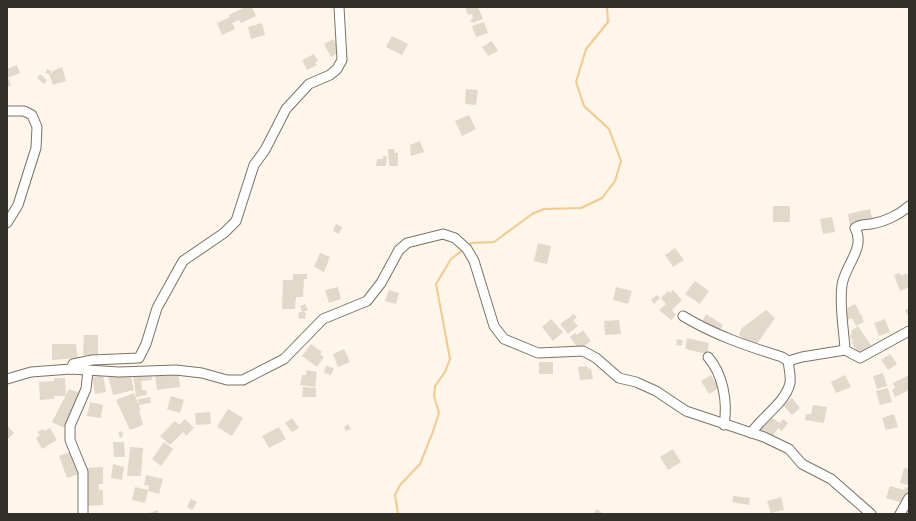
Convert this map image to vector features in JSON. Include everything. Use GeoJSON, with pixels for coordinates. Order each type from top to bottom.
{"type":"FeatureCollection","features":[{"type":"Feature","properties":{"kind":"street"},"geometry":{"type":"LineString","coordinates":[[71,369],[73,364],[92,360],[139,358],[146,344],[157,308],[183,261],[224,233],[236,221],[254,166],[265,150],[286,109],[309,84],[330,76],[337,69],[342,60],[339,7]]}},
{"type":"Feature","properties":{"kind":"street"},"geometry":{"type":"LineString","coordinates":[[7,111],[24,111],[32,115],[37,127],[36,148],[31,167],[18,205],[7,223]]}},
{"type":"Feature","properties":{"kind":"street"},"geometry":{"type":"LineString","coordinates":[[845,350],[841,300],[842,284],[858,245],[859,236],[855,228],[859,225],[871,224],[902,212],[909,206]]}},
{"type":"Feature","properties":{"kind":"street"},"geometry":{"type":"LineString","coordinates":[[7,379],[31,372],[71,369],[119,372],[176,370],[202,373],[227,380],[243,380],[284,359],[323,319],[367,301],[381,283],[398,250],[407,243],[443,234],[455,238],[467,249],[474,261],[494,326],[504,339],[538,353],[583,351],[596,358],[619,378],[643,385],[656,391],[686,411],[724,425],[764,437],[789,449],[802,464],[831,479],[871,514]]}},
{"type":"Feature","properties":{"kind":"street"},"geometry":{"type":"LineString","coordinates":[[683,316],[705,330],[726,339],[782,357],[788,362],[790,384],[780,401],[757,424],[751,433]]}},
{"type":"Feature","properties":{"kind":"street"},"geometry":{"type":"LineString","coordinates":[[788,362],[802,357],[845,350],[860,358],[909,331]]}},
{"type":"Feature","properties":{"kind":"street"},"geometry":{"type":"LineString","coordinates":[[708,357],[718,371],[726,412],[724,425]]}},
{"type":"Feature","properties":{"kind":"street"},"geometry":{"type":"LineString","coordinates":[[83,514],[83,472],[70,440],[70,426],[86,389],[88,370]]}},
{"type":"Feature","properties":{"kind":"street"},"geometry":{"type":"LineString","coordinates":[[900,514],[909,498]]}},
{"type":"Feature","properties":{"kind":"building"},"geometry":{"type":"Polygon","coordinates":[[[245,7],[252,7],[256,16],[241,23],[239,20],[232,23],[235,29],[222,35],[217,23],[230,17],[229,15],[245,7]]]}},
{"type":"Feature","properties":{"kind":"building"},"geometry":{"type":"Polygon","coordinates":[[[465,7],[478,7],[483,19],[472,23],[470,20],[473,18],[472,14],[468,15],[465,7]]]}},
{"type":"Feature","properties":{"kind":"building"},"geometry":{"type":"Polygon","coordinates":[[[484,22],[488,33],[476,37],[472,26],[484,22]]]}},
{"type":"Feature","properties":{"kind":"building"},"geometry":{"type":"Polygon","coordinates":[[[262,23],[265,35],[251,39],[248,27],[262,23]]]}},
{"type":"Feature","properties":{"kind":"building"},"geometry":{"type":"Polygon","coordinates":[[[392,36],[408,44],[402,55],[386,47],[392,36]]]}},
{"type":"Feature","properties":{"kind":"building"},"geometry":{"type":"Polygon","coordinates":[[[333,39],[340,52],[331,57],[324,44],[333,39]]]}},
{"type":"Feature","properties":{"kind":"building"},"geometry":{"type":"Polygon","coordinates":[[[492,41],[498,51],[488,56],[482,47],[492,41]]]}},
{"type":"Feature","properties":{"kind":"building"},"geometry":{"type":"Polygon","coordinates":[[[314,54],[318,61],[315,62],[317,65],[307,70],[302,60],[314,54]]]}},
{"type":"Feature","properties":{"kind":"building"},"geometry":{"type":"Polygon","coordinates":[[[17,65],[20,73],[7,78],[7,69],[17,65]]]}},
{"type":"Feature","properties":{"kind":"building"},"geometry":{"type":"Polygon","coordinates":[[[62,67],[66,81],[53,85],[49,74],[45,73],[47,69],[51,71],[50,74],[52,71],[62,67]]]}},
{"type":"Feature","properties":{"kind":"building"},"geometry":{"type":"Polygon","coordinates":[[[40,74],[47,80],[44,84],[37,78],[40,74]]]}},
{"type":"Feature","properties":{"kind":"building"},"geometry":{"type":"Polygon","coordinates":[[[9,79],[11,86],[7,87],[7,80],[9,79]]]}},
{"type":"Feature","properties":{"kind":"building"},"geometry":{"type":"Polygon","coordinates":[[[466,89],[478,90],[476,105],[465,104],[466,89]]]}},
{"type":"Feature","properties":{"kind":"building"},"geometry":{"type":"Polygon","coordinates":[[[469,115],[476,129],[462,136],[455,121],[469,115]]]}},
{"type":"Feature","properties":{"kind":"building"},"geometry":{"type":"Polygon","coordinates":[[[420,141],[424,152],[411,156],[410,145],[420,141]]]}},
{"type":"Feature","properties":{"kind":"building"},"geometry":{"type":"Polygon","coordinates":[[[388,149],[394,149],[395,153],[398,153],[398,166],[389,166],[388,149]]]}},
{"type":"Feature","properties":{"kind":"building"},"geometry":{"type":"Polygon","coordinates":[[[383,156],[387,156],[386,166],[376,166],[377,159],[383,159],[383,156]]]}},
{"type":"Feature","properties":{"kind":"building"},"geometry":{"type":"Polygon","coordinates":[[[773,206],[790,206],[790,222],[773,222],[773,206]]]}},
{"type":"Feature","properties":{"kind":"building"},"geometry":{"type":"Polygon","coordinates":[[[870,209],[873,222],[850,227],[848,214],[870,209]]]}},
{"type":"Feature","properties":{"kind":"building"},"geometry":{"type":"Polygon","coordinates":[[[832,217],[835,232],[823,234],[820,219],[832,217]]]}},
{"type":"Feature","properties":{"kind":"building"},"geometry":{"type":"Polygon","coordinates":[[[336,224],[342,227],[339,234],[333,231],[336,224]]]}},
{"type":"Feature","properties":{"kind":"building"},"geometry":{"type":"Polygon","coordinates":[[[538,243],[551,246],[547,264],[534,261],[538,243]]]}},
{"type":"Feature","properties":{"kind":"building"},"geometry":{"type":"Polygon","coordinates":[[[675,248],[684,260],[673,267],[665,255],[675,248]]]}},
{"type":"Feature","properties":{"kind":"building"},"geometry":{"type":"Polygon","coordinates":[[[320,253],[330,257],[324,272],[314,267],[320,253]]]}},
{"type":"Feature","properties":{"kind":"building"},"geometry":{"type":"Polygon","coordinates":[[[900,273],[901,276],[906,273],[909,277],[909,287],[900,291],[894,275],[900,273]]]}},
{"type":"Feature","properties":{"kind":"building"},"geometry":{"type":"Polygon","coordinates":[[[293,274],[307,274],[307,279],[304,279],[303,297],[296,297],[295,309],[282,309],[283,280],[293,280],[293,274]]]}},
{"type":"Feature","properties":{"kind":"building"},"geometry":{"type":"Polygon","coordinates":[[[695,281],[709,291],[700,304],[685,294],[695,281]]]}},
{"type":"Feature","properties":{"kind":"building"},"geometry":{"type":"Polygon","coordinates":[[[338,287],[341,299],[329,303],[325,290],[338,287]]]}},
{"type":"Feature","properties":{"kind":"building"},"geometry":{"type":"Polygon","coordinates":[[[616,287],[632,291],[628,304],[613,300],[616,287]]]}},
{"type":"Feature","properties":{"kind":"building"},"geometry":{"type":"Polygon","coordinates":[[[389,290],[399,293],[396,304],[385,301],[389,290]]]}},
{"type":"Feature","properties":{"kind":"building"},"geometry":{"type":"Polygon","coordinates":[[[673,290],[682,300],[672,310],[676,315],[671,320],[659,310],[666,304],[661,298],[668,291],[670,293],[673,290]]]}},
{"type":"Feature","properties":{"kind":"building"},"geometry":{"type":"Polygon","coordinates":[[[657,295],[660,298],[654,304],[651,300],[657,295]]]}},
{"type":"Feature","properties":{"kind":"building"},"geometry":{"type":"Polygon","coordinates":[[[305,304],[308,310],[303,312],[306,313],[305,319],[298,318],[299,312],[302,312],[300,306],[305,304]]]}},
{"type":"Feature","properties":{"kind":"building"},"geometry":{"type":"Polygon","coordinates":[[[855,304],[860,313],[858,314],[861,314],[864,322],[856,326],[852,318],[848,320],[845,313],[848,311],[847,308],[855,304]]]}},
{"type":"Feature","properties":{"kind":"building"},"geometry":{"type":"Polygon","coordinates":[[[909,308],[909,318],[905,310],[909,308]]]}},
{"type":"Feature","properties":{"kind":"building"},"geometry":{"type":"Polygon","coordinates":[[[766,310],[775,318],[756,345],[740,336],[739,334],[742,328],[766,310]]]}},
{"type":"Feature","properties":{"kind":"building"},"geometry":{"type":"Polygon","coordinates":[[[574,314],[577,318],[573,320],[578,326],[568,334],[560,324],[574,314]]]}},
{"type":"Feature","properties":{"kind":"building"},"geometry":{"type":"Polygon","coordinates":[[[706,314],[723,325],[720,330],[717,328],[716,331],[701,324],[706,314]]]}},
{"type":"Feature","properties":{"kind":"building"},"geometry":{"type":"Polygon","coordinates":[[[551,319],[563,332],[553,341],[542,327],[551,319]]]}},
{"type":"Feature","properties":{"kind":"building"},"geometry":{"type":"Polygon","coordinates":[[[885,319],[890,332],[879,336],[874,323],[885,319]]]}},
{"type":"Feature","properties":{"kind":"building"},"geometry":{"type":"Polygon","coordinates":[[[619,320],[621,334],[605,335],[604,321],[619,320]]]}},
{"type":"Feature","properties":{"kind":"building"},"geometry":{"type":"Polygon","coordinates":[[[858,326],[872,347],[860,355],[851,342],[853,341],[850,337],[852,333],[851,331],[858,326]]]}},
{"type":"Feature","properties":{"kind":"building"},"geometry":{"type":"Polygon","coordinates":[[[583,330],[591,341],[579,350],[570,337],[575,333],[577,335],[583,330]]]}},
{"type":"Feature","properties":{"kind":"building"},"geometry":{"type":"Polygon","coordinates":[[[84,335],[98,335],[98,356],[83,355],[84,335]]]}},
{"type":"Feature","properties":{"kind":"building"},"geometry":{"type":"Polygon","coordinates":[[[687,338],[709,343],[707,354],[685,349],[687,338]]]}},
{"type":"Feature","properties":{"kind":"building"},"geometry":{"type":"Polygon","coordinates":[[[677,339],[683,340],[682,346],[676,345],[677,339]]]}},
{"type":"Feature","properties":{"kind":"building"},"geometry":{"type":"Polygon","coordinates":[[[52,344],[76,344],[78,358],[52,360],[52,344]]]}},
{"type":"Feature","properties":{"kind":"building"},"geometry":{"type":"Polygon","coordinates":[[[311,344],[322,352],[320,354],[324,357],[317,367],[302,356],[311,344]]]}},
{"type":"Feature","properties":{"kind":"building"},"geometry":{"type":"Polygon","coordinates":[[[344,349],[350,362],[338,367],[333,354],[344,349]]]}},
{"type":"Feature","properties":{"kind":"building"},"geometry":{"type":"Polygon","coordinates":[[[890,354],[897,364],[888,370],[881,360],[890,354]]]}},
{"type":"Feature","properties":{"kind":"building"},"geometry":{"type":"Polygon","coordinates":[[[539,362],[553,362],[553,374],[539,374],[539,362]]]}},
{"type":"Feature","properties":{"kind":"building"},"geometry":{"type":"Polygon","coordinates":[[[326,366],[334,368],[331,375],[324,373],[326,366]]]}},
{"type":"Feature","properties":{"kind":"building"},"geometry":{"type":"Polygon","coordinates":[[[587,366],[588,369],[591,368],[593,379],[580,380],[578,367],[587,366]]]}},
{"type":"Feature","properties":{"kind":"building"},"geometry":{"type":"Polygon","coordinates":[[[307,370],[317,372],[315,387],[300,385],[302,375],[306,375],[307,370]]]}},
{"type":"Feature","properties":{"kind":"building"},"geometry":{"type":"Polygon","coordinates":[[[178,371],[180,387],[157,390],[155,374],[178,371]]]}},
{"type":"Feature","properties":{"kind":"building"},"geometry":{"type":"Polygon","coordinates":[[[151,372],[152,380],[141,381],[142,390],[146,390],[147,395],[136,397],[133,374],[151,372]]]}},
{"type":"Feature","properties":{"kind":"building"},"geometry":{"type":"Polygon","coordinates":[[[130,373],[134,390],[113,395],[108,376],[130,373]]]}},
{"type":"Feature","properties":{"kind":"building"},"geometry":{"type":"Polygon","coordinates":[[[883,373],[887,386],[877,389],[873,376],[883,373]]]}},
{"type":"Feature","properties":{"kind":"building"},"geometry":{"type":"Polygon","coordinates":[[[103,375],[106,392],[95,394],[92,377],[103,375]]]}},
{"type":"Feature","properties":{"kind":"building"},"geometry":{"type":"Polygon","coordinates":[[[711,375],[719,388],[709,394],[701,381],[711,375]]]}},
{"type":"Feature","properties":{"kind":"building"},"geometry":{"type":"Polygon","coordinates":[[[845,375],[851,387],[836,393],[831,382],[845,375]]]}},
{"type":"Feature","properties":{"kind":"building"},"geometry":{"type":"Polygon","coordinates":[[[909,375],[909,390],[895,397],[892,390],[895,388],[893,383],[909,375]]]}},
{"type":"Feature","properties":{"kind":"building"},"geometry":{"type":"Polygon","coordinates":[[[54,378],[65,378],[66,396],[54,396],[54,399],[40,400],[39,382],[54,381],[54,378]]]}},
{"type":"Feature","properties":{"kind":"building"},"geometry":{"type":"Polygon","coordinates":[[[303,387],[316,388],[316,397],[302,397],[303,387]]]}},
{"type":"Feature","properties":{"kind":"building"},"geometry":{"type":"Polygon","coordinates":[[[888,388],[892,402],[880,405],[876,391],[888,388]]]}},
{"type":"Feature","properties":{"kind":"building"},"geometry":{"type":"Polygon","coordinates":[[[69,389],[82,394],[77,405],[67,401],[76,405],[64,428],[52,422],[69,389]]]}},
{"type":"Feature","properties":{"kind":"building"},"geometry":{"type":"Polygon","coordinates":[[[134,393],[141,410],[139,410],[143,425],[130,430],[116,400],[134,393]]]}},
{"type":"Feature","properties":{"kind":"building"},"geometry":{"type":"Polygon","coordinates":[[[171,396],[184,400],[180,413],[167,409],[171,396]]]}},
{"type":"Feature","properties":{"kind":"building"},"geometry":{"type":"Polygon","coordinates":[[[150,397],[151,403],[139,405],[138,399],[150,397]]]}},
{"type":"Feature","properties":{"kind":"building"},"geometry":{"type":"Polygon","coordinates":[[[792,398],[800,408],[792,415],[783,405],[792,398]]]}},
{"type":"Feature","properties":{"kind":"building"},"geometry":{"type":"Polygon","coordinates":[[[90,402],[103,405],[101,418],[87,416],[90,402]]]}},
{"type":"Feature","properties":{"kind":"building"},"geometry":{"type":"Polygon","coordinates":[[[813,405],[827,407],[824,423],[805,420],[806,414],[811,414],[813,405]]]}},
{"type":"Feature","properties":{"kind":"building"},"geometry":{"type":"Polygon","coordinates":[[[228,409],[243,418],[232,436],[217,427],[228,409]]]}},
{"type":"Feature","properties":{"kind":"building"},"geometry":{"type":"Polygon","coordinates":[[[210,412],[211,424],[196,425],[195,413],[210,412]]]}},
{"type":"Feature","properties":{"kind":"building"},"geometry":{"type":"Polygon","coordinates":[[[894,414],[898,427],[886,430],[882,418],[894,414]]]}},
{"type":"Feature","properties":{"kind":"building"},"geometry":{"type":"Polygon","coordinates":[[[767,415],[780,423],[783,419],[788,423],[782,431],[778,428],[772,438],[758,429],[767,415]]]}},
{"type":"Feature","properties":{"kind":"building"},"geometry":{"type":"Polygon","coordinates":[[[292,418],[299,428],[292,432],[285,423],[292,418]]]}},
{"type":"Feature","properties":{"kind":"building"},"geometry":{"type":"Polygon","coordinates":[[[185,419],[194,428],[186,436],[183,432],[170,445],[160,436],[175,421],[179,425],[185,419]]]}},
{"type":"Feature","properties":{"kind":"building"},"geometry":{"type":"Polygon","coordinates":[[[348,424],[351,429],[346,431],[344,427],[348,424]]]}},
{"type":"Feature","properties":{"kind":"building"},"geometry":{"type":"Polygon","coordinates":[[[7,425],[14,433],[7,440],[7,425]]]}},
{"type":"Feature","properties":{"kind":"building"},"geometry":{"type":"Polygon","coordinates":[[[279,427],[286,439],[269,448],[262,436],[279,427]]]}},
{"type":"Feature","properties":{"kind":"building"},"geometry":{"type":"Polygon","coordinates":[[[50,428],[57,440],[42,449],[36,438],[40,435],[37,432],[50,428]]]}},
{"type":"Feature","properties":{"kind":"building"},"geometry":{"type":"Polygon","coordinates":[[[122,431],[123,436],[120,438],[118,433],[122,431]]]}},
{"type":"Feature","properties":{"kind":"building"},"geometry":{"type":"Polygon","coordinates":[[[113,442],[124,442],[125,457],[114,457],[113,442]]]}},
{"type":"Feature","properties":{"kind":"building"},"geometry":{"type":"Polygon","coordinates":[[[164,442],[173,449],[161,466],[152,459],[164,442]]]}},
{"type":"Feature","properties":{"kind":"building"},"geometry":{"type":"Polygon","coordinates":[[[130,447],[143,448],[141,476],[127,476],[130,447]]]}},
{"type":"Feature","properties":{"kind":"building"},"geometry":{"type":"Polygon","coordinates":[[[673,449],[681,462],[668,470],[660,457],[673,449]]]}},
{"type":"Feature","properties":{"kind":"building"},"geometry":{"type":"Polygon","coordinates":[[[70,452],[79,474],[67,478],[59,456],[70,452]]]}},
{"type":"Feature","properties":{"kind":"building"},"geometry":{"type":"Polygon","coordinates":[[[113,464],[124,467],[122,480],[111,478],[113,464]]]}},
{"type":"Feature","properties":{"kind":"building"},"geometry":{"type":"Polygon","coordinates":[[[103,467],[103,484],[99,484],[99,490],[103,490],[103,505],[87,506],[85,468],[103,467]]]}},
{"type":"Feature","properties":{"kind":"building"},"geometry":{"type":"Polygon","coordinates":[[[904,468],[909,469],[909,485],[900,483],[904,468]]]}},
{"type":"Feature","properties":{"kind":"building"},"geometry":{"type":"Polygon","coordinates":[[[146,475],[163,479],[159,494],[148,491],[145,503],[132,500],[135,487],[148,490],[149,486],[144,485],[146,475]]]}},
{"type":"Feature","properties":{"kind":"building"},"geometry":{"type":"Polygon","coordinates":[[[890,486],[904,490],[905,487],[909,488],[907,504],[886,498],[890,486]]]}},
{"type":"Feature","properties":{"kind":"building"},"geometry":{"type":"Polygon","coordinates":[[[733,496],[750,498],[749,505],[732,502],[733,496]]]}},
{"type":"Feature","properties":{"kind":"building"},"geometry":{"type":"Polygon","coordinates":[[[781,497],[784,510],[771,513],[767,501],[781,497]]]}},
{"type":"Feature","properties":{"kind":"building"},"geometry":{"type":"Polygon","coordinates":[[[191,499],[197,502],[192,510],[187,507],[191,499]]]}},
{"type":"Feature","properties":{"kind":"building"},"geometry":{"type":"Polygon","coordinates":[[[597,509],[603,514],[593,514],[597,509]]]}},
{"type":"Feature","properties":{"kind":"building"},"geometry":{"type":"Polygon","coordinates":[[[158,510],[159,514],[147,514],[158,510]]]}},
{"type":"Feature","properties":{"kind":"waterway"},"geometry":{"type":"LineString","coordinates":[[467,246],[471,243],[494,242],[532,214],[544,209],[581,208],[602,198],[615,181],[621,161],[609,129],[584,106],[576,82],[586,49],[608,22],[607,7]]}},
{"type":"Feature","properties":{"kind":"waterway"},"geometry":{"type":"LineString","coordinates":[[398,514],[395,495],[400,485],[420,464],[439,413],[434,396],[435,386],[445,372],[450,359],[436,284],[451,259],[464,249]]}}]}
